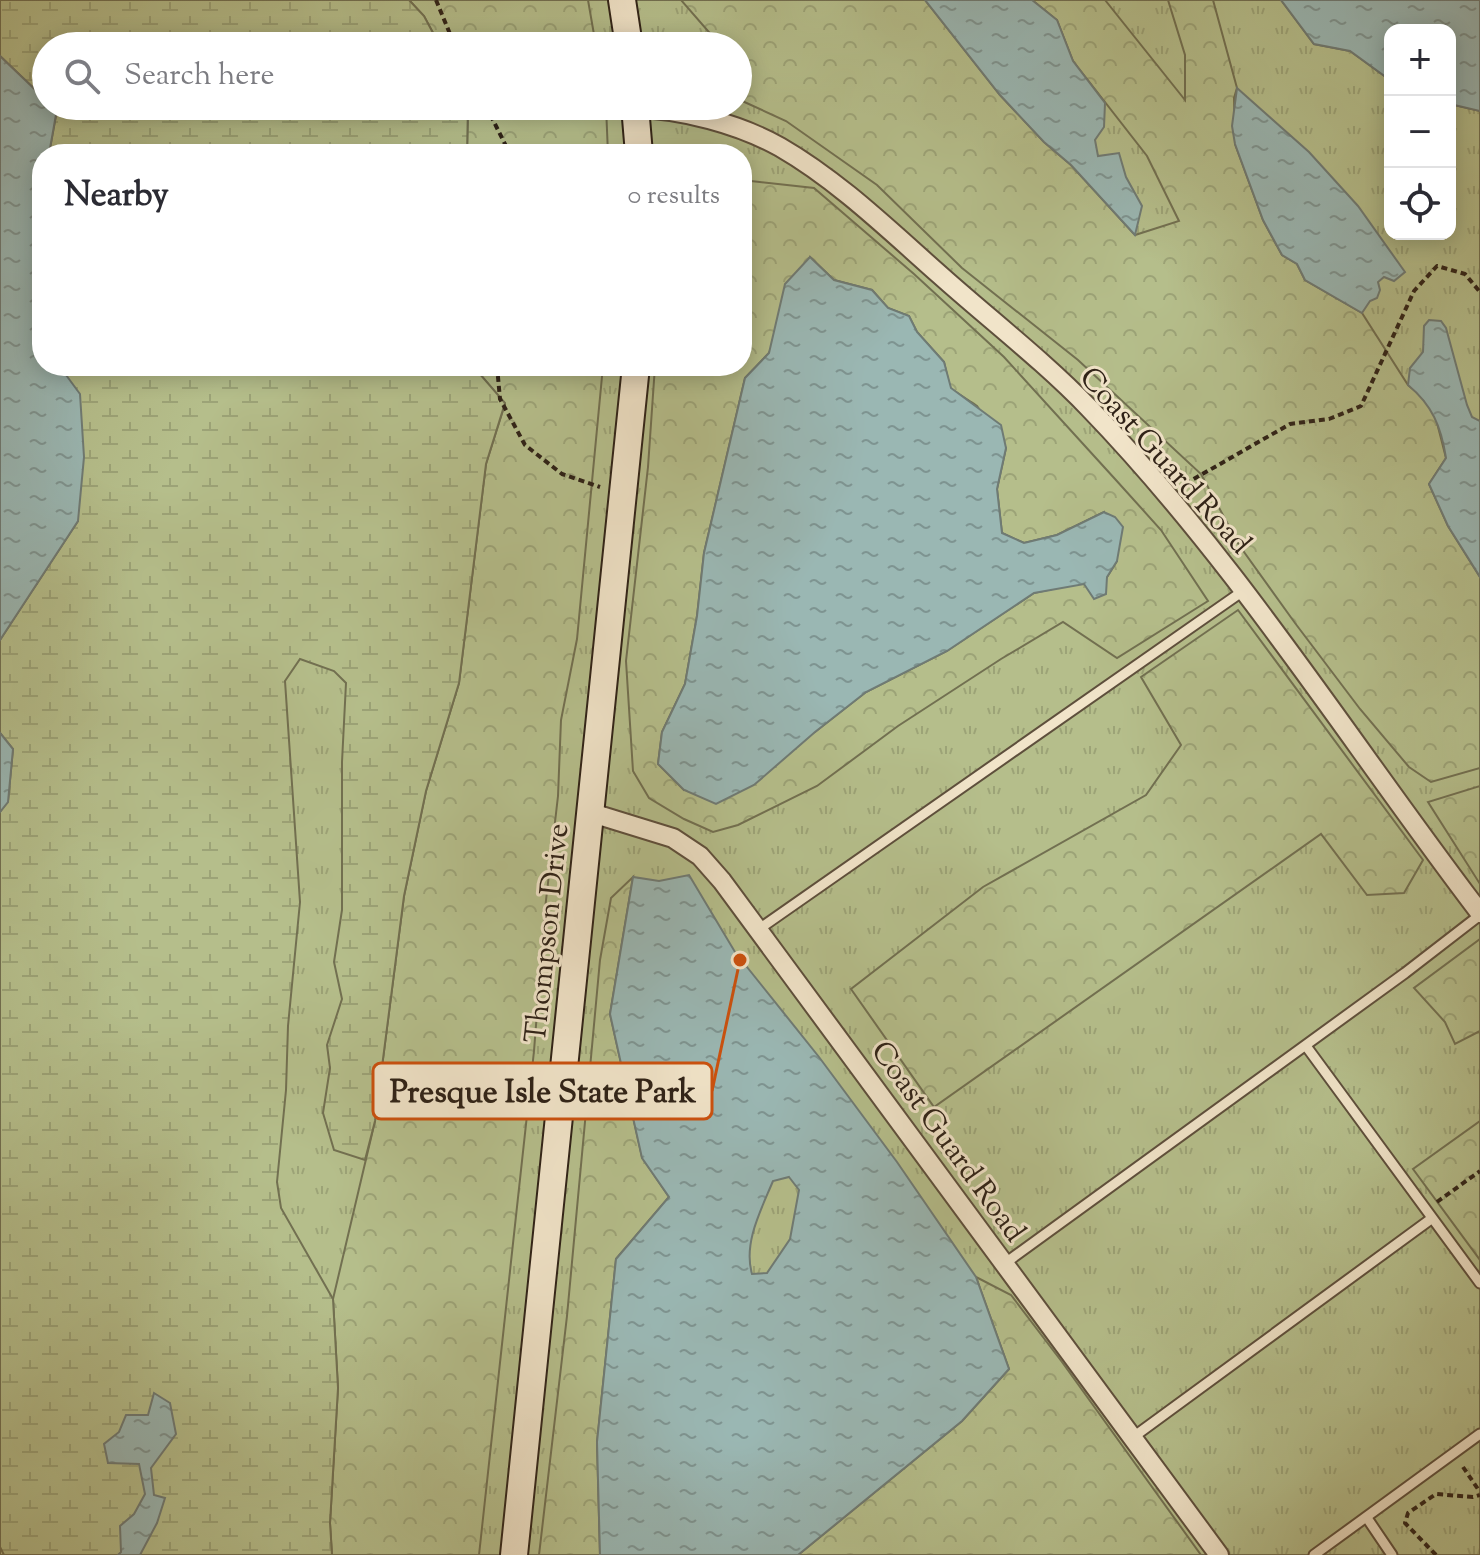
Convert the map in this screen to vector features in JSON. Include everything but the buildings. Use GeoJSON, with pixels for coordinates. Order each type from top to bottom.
{"type":"FeatureCollection","features":[{"type":"Feature","properties":{"kind":"street"},"geometry":{"type":"LineString","coordinates":[[622,0],[627,32]]}},
{"type":"Feature","properties":{"kind":"street"},"geometry":{"type":"LineString","coordinates":[[636,120],[638,144]]}},
{"type":"Feature","properties":{"kind":"street","name":"Coast Guard Road"},"geometry":{"type":"LineString","coordinates":[[704,120],[738,129],[780,147],[851,198],[1088,406],[1166,495],[1243,591],[1480,914]]}},
{"type":"Feature","properties":{"kind":"street","name":"Thompson Drive"},"geometry":{"type":"LineString","coordinates":[[514,1555],[635,376]]}},
{"type":"Feature","properties":{"kind":"street","name":"Coast Guard Road"},"geometry":{"type":"LineString","coordinates":[[592,813],[673,838],[700,856],[759,929],[1219,1555]]}},
{"type":"Feature","properties":{"kind":"lane"},"geometry":{"type":"LineString","coordinates":[[759,929],[1243,591]]}},
{"type":"Feature","properties":{"kind":"lane"},"geometry":{"type":"LineString","coordinates":[[1004,1264],[1306,1046],[1480,914]]}},
{"type":"Feature","properties":{"kind":"lane"},"geometry":{"type":"LineString","coordinates":[[1306,1046],[1480,1283]]}},
{"type":"Feature","properties":{"kind":"lane"},"geometry":{"type":"LineString","coordinates":[[1132,1438],[1428,1215]]}},
{"type":"Feature","properties":{"kind":"lane"},"geometry":{"type":"LineString","coordinates":[[1314,1555],[1480,1434]]}},
{"type":"Feature","properties":{"kind":"lane"},"geometry":{"type":"LineString","coordinates":[[1367,1518],[1392,1555]]}},
{"type":"Feature","properties":{"kind":"path"},"geometry":{"type":"LineString","coordinates":[[436,0],[449,32]]}},
{"type":"Feature","properties":{"kind":"path"},"geometry":{"type":"LineString","coordinates":[[493,120],[505,144]]}},
{"type":"Feature","properties":{"kind":"path"},"geometry":{"type":"LineString","coordinates":[[1166,495],[1290,424],[1329,419],[1361,406],[1414,291],[1437,266],[1465,274],[1480,292]]}},
{"type":"Feature","properties":{"kind":"path"},"geometry":{"type":"LineString","coordinates":[[498,376],[500,399],[525,445],[562,474],[624,496]]}},
{"type":"Feature","properties":{"kind":"path"},"geometry":{"type":"LineString","coordinates":[[1428,1215],[1480,1171]]}},
{"type":"Feature","properties":{"kind":"path"},"geometry":{"type":"LineString","coordinates":[[1436,1555],[1405,1523],[1408,1513],[1436,1494],[1473,1497],[1480,1493],[1457,1459]]}},
{"type":"Feature","properties":{"kind":"green space"},"geometry":{"type":"Polygon","coordinates":[[[0,0],[1281,0],[1314,44],[1350,51],[1384,76],[1384,240],[1456,240],[1456,105],[1480,111],[1480,1555],[0,1555],[0,0]]]}},
{"type":"Feature","properties":{"kind":"green space"},"geometry":{"type":"Polygon","coordinates":[[[0,0],[409,0],[424,16],[433,32],[32,32],[32,87],[0,56],[0,0]]]}},
{"type":"Feature","properties":{"kind":"green space"},"geometry":{"type":"Polygon","coordinates":[[[409,0],[588,0],[594,32],[433,32],[424,16],[409,0]]]}},
{"type":"Feature","properties":{"kind":"green space"},"geometry":{"type":"Polygon","coordinates":[[[681,0],[925,0],[1000,95],[1044,142],[1071,165],[1135,235],[1179,221],[1147,156],[1073,61],[1057,20],[1032,0],[1105,0],[1185,100],[1185,55],[1168,0],[1213,0],[1237,88],[1234,98],[1235,144],[1263,220],[1282,255],[1297,264],[1305,280],[1362,313],[1408,385],[1425,399],[1435,415],[1446,458],[1429,484],[1448,526],[1480,577],[1480,768],[1431,782],[1409,767],[1360,709],[1239,545],[1201,474],[1078,360],[962,268],[877,185],[786,121],[752,105],[752,32],[709,32],[681,0]]]}},
{"type":"Feature","properties":{"kind":"green space"},"geometry":{"type":"Polygon","coordinates":[[[55,120],[468,120],[467,144],[51,144],[55,120]]]}},
{"type":"Feature","properties":{"kind":"green space"},"geometry":{"type":"Polygon","coordinates":[[[468,120],[607,120],[608,144],[467,144],[468,120]]]}},
{"type":"Feature","properties":{"kind":"green space"},"geometry":{"type":"Polygon","coordinates":[[[752,181],[814,188],[1004,357],[1161,530],[1208,601],[1117,658],[1063,622],[898,726],[817,786],[738,825],[713,832],[649,798],[633,771],[626,661],[648,467],[654,376],[747,376],[704,553],[685,684],[662,732],[658,764],[684,790],[815,732],[866,692],[947,651],[1034,593],[1107,577],[1117,561],[1104,512],[1057,535],[1024,543],[1002,533],[997,489],[1006,448],[977,406],[950,388],[944,362],[917,332],[909,316],[888,308],[872,290],[834,280],[810,257],[769,353],[752,371],[752,181]]]}},
{"type":"Feature","properties":{"kind":"green space"},"geometry":{"type":"Polygon","coordinates":[[[66,376],[482,376],[505,403],[486,464],[459,683],[426,791],[404,896],[375,1121],[365,1160],[334,1150],[323,1113],[330,1068],[327,1045],[342,999],[334,962],[342,910],[342,762],[346,683],[334,671],[300,659],[285,681],[300,902],[277,1182],[281,1208],[333,1299],[338,1388],[330,1523],[332,1555],[4,1555],[0,1547],[0,812],[8,801],[13,749],[0,733],[0,640],[78,521],[66,376]]]}},
{"type":"Feature","properties":{"kind":"green space"},"geometry":{"type":"Polygon","coordinates":[[[481,376],[602,376],[577,639],[561,720],[558,796],[534,1051],[479,1555],[332,1555],[330,1523],[338,1388],[333,1299],[375,1121],[404,896],[426,791],[459,683],[486,464],[505,404],[481,376]]]}},
{"type":"Feature","properties":{"kind":"green space"},"geometry":{"type":"Polygon","coordinates":[[[1238,610],[1423,860],[1404,893],[1367,895],[1321,834],[934,1107],[851,989],[983,887],[1146,795],[1181,745],[1141,677],[1238,610]]]}},
{"type":"Feature","properties":{"kind":"green space"},"geometry":{"type":"Polygon","coordinates":[[[1480,786],[1480,884],[1428,802],[1480,786]]]}},
{"type":"Feature","properties":{"kind":"green space"},"geometry":{"type":"Polygon","coordinates":[[[633,877],[610,1014],[642,1157],[669,1197],[616,1259],[597,1442],[600,1555],[539,1555],[567,1316],[600,960],[611,898],[633,877]]]}},
{"type":"Feature","properties":{"kind":"green space"},"geometry":{"type":"Polygon","coordinates":[[[1480,939],[1480,1031],[1455,1044],[1445,1022],[1414,988],[1480,939]]]}},
{"type":"Feature","properties":{"kind":"green space"},"geometry":{"type":"Polygon","coordinates":[[[1480,1121],[1480,1260],[1413,1169],[1480,1121]]]}},
{"type":"Feature","properties":{"kind":"green space"},"geometry":{"type":"Polygon","coordinates":[[[976,1277],[1011,1295],[1201,1555],[798,1555],[962,1421],[1009,1369],[976,1277]]]}},
{"type":"Feature","properties":{"kind":"water"},"geometry":{"type":"Polygon","coordinates":[[[925,0],[1032,0],[1057,20],[1073,61],[1105,103],[1104,127],[1095,140],[1098,156],[1119,153],[1126,177],[1142,206],[1135,235],[1071,165],[1044,142],[1000,95],[925,0]]]}},
{"type":"Feature","properties":{"kind":"water"},"geometry":{"type":"Polygon","coordinates":[[[1281,0],[1480,0],[1480,111],[1456,105],[1456,24],[1384,24],[1384,76],[1350,51],[1314,44],[1281,0]]]}},
{"type":"Feature","properties":{"kind":"water"},"geometry":{"type":"Polygon","coordinates":[[[0,56],[32,87],[32,120],[55,120],[51,144],[32,144],[32,376],[67,376],[80,394],[84,457],[78,521],[0,640],[0,56]]]}},
{"type":"Feature","properties":{"kind":"water"},"geometry":{"type":"Polygon","coordinates":[[[1237,88],[1309,152],[1358,206],[1405,272],[1394,281],[1384,277],[1378,282],[1380,290],[1377,298],[1370,301],[1362,313],[1305,280],[1297,264],[1282,255],[1263,220],[1235,144],[1232,126],[1237,88]]]}},
{"type":"Feature","properties":{"kind":"water"},"geometry":{"type":"Polygon","coordinates":[[[810,257],[834,280],[872,290],[888,308],[909,316],[917,332],[944,362],[951,388],[1001,425],[1006,448],[997,489],[1002,533],[1024,543],[1057,535],[1104,512],[1115,517],[1123,527],[1117,561],[1107,577],[1106,594],[1094,599],[1084,584],[1034,593],[947,651],[866,692],[754,785],[716,804],[684,790],[658,764],[662,732],[685,684],[704,553],[745,378],[752,376],[752,371],[769,353],[785,284],[810,257]]]}},
{"type":"Feature","properties":{"kind":"water"},"geometry":{"type":"Polygon","coordinates":[[[1429,320],[1441,321],[1446,328],[1467,405],[1472,417],[1480,421],[1480,577],[1448,526],[1429,484],[1446,458],[1444,446],[1429,408],[1408,385],[1410,368],[1423,352],[1424,326],[1429,320]]]}},
{"type":"Feature","properties":{"kind":"water"},"geometry":{"type":"Polygon","coordinates":[[[0,733],[13,749],[8,802],[0,812],[0,733]]]}},
{"type":"Feature","properties":{"kind":"water"},"geometry":{"type":"Polygon","coordinates":[[[689,875],[735,952],[897,1162],[976,1277],[1009,1369],[962,1421],[798,1555],[600,1555],[597,1442],[616,1259],[669,1197],[642,1158],[610,1014],[633,877],[659,881],[689,875]],[[789,1177],[773,1181],[752,1239],[752,1274],[767,1273],[790,1239],[799,1190],[789,1177]]]}},
{"type":"Feature","properties":{"kind":"water"},"geometry":{"type":"Polygon","coordinates":[[[154,1393],[170,1403],[176,1434],[151,1468],[154,1495],[165,1498],[157,1523],[140,1555],[118,1555],[121,1552],[120,1526],[134,1514],[145,1494],[139,1464],[108,1463],[104,1444],[119,1432],[126,1415],[148,1415],[154,1393]]]}},
{"type":"Feature","properties":{"kind":"place","name":"Presque Isle State Park"},"geometry":{"type":"Point","coordinates":[740,960]}}]}
